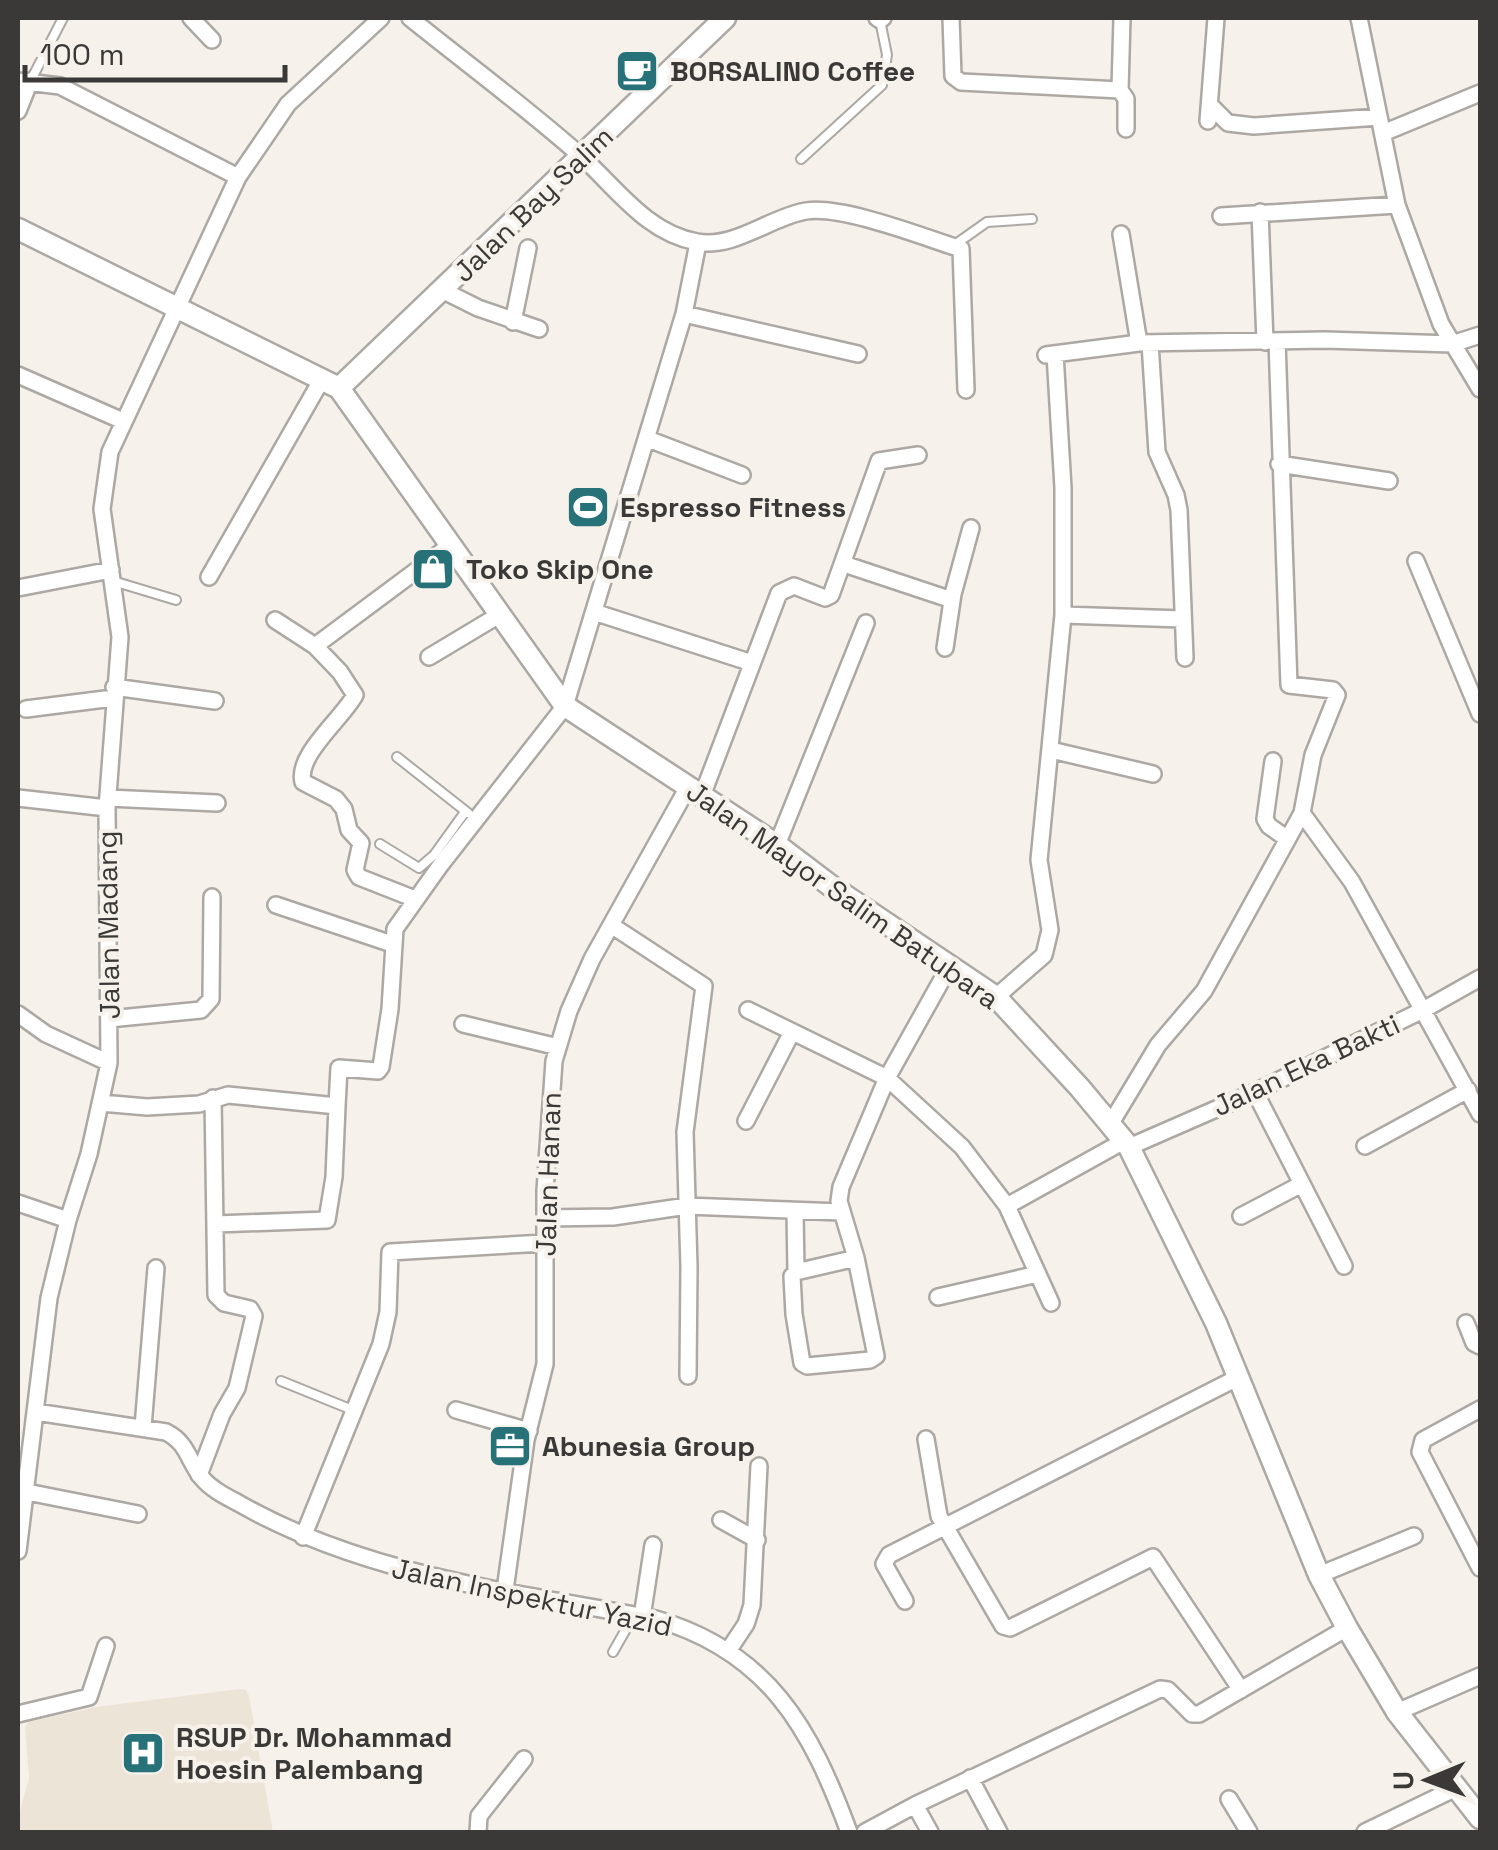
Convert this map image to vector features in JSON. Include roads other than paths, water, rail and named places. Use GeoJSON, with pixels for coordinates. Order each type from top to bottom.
{"type":"FeatureCollection","features":[{"type":"Feature","properties":{"kind":"street"},"geometry":{"type":"LineString","coordinates":[[191,18],[212,40]]}},
{"type":"Feature","properties":{"kind":"street","name":"Jalan Madang"},"geometry":{"type":"LineString","coordinates":[[18,1551],[50,1298],[101,1104],[108,1063],[108,803],[120,618],[102,509],[110,452],[238,177],[288,104],[381,18]]}},
{"type":"Feature","properties":{"kind":"street"},"geometry":{"type":"LineString","coordinates":[[410,18],[581,157],[642,216],[665,230],[698,243],[727,240],[806,211],[830,210],[957,248],[966,390]]}},
{"type":"Feature","properties":{"kind":"street","name":"Jalan Bay Salim"},"geometry":{"type":"LineString","coordinates":[[330,384],[444,291],[725,18]]}},
{"type":"Feature","properties":{"kind":"street"},"geometry":{"type":"LineString","coordinates":[[951,18],[953,76],[961,82],[1120,90]]}},
{"type":"Feature","properties":{"kind":"street"},"geometry":{"type":"LineString","coordinates":[[1122,18],[1120,90],[1126,99],[1126,129]]}},
{"type":"Feature","properties":{"kind":"street"},"geometry":{"type":"LineString","coordinates":[[1216,18],[1209,113],[1228,123],[1381,125],[1480,94]]}},
{"type":"Feature","properties":{"kind":"street"},"geometry":{"type":"LineString","coordinates":[[1360,18],[1397,205],[1440,324],[1480,389]]}},
{"type":"Feature","properties":{"kind":"street"},"geometry":{"type":"LineString","coordinates":[[18,110],[24,81],[60,86],[238,177]]}},
{"type":"Feature","properties":{"kind":"street"},"geometry":{"type":"LineString","coordinates":[[1220,216],[1397,205]]}},
{"type":"Feature","properties":{"kind":"street"},"geometry":{"type":"LineString","coordinates":[[1111,1123],[1158,1045],[1204,992],[1302,813],[1313,754],[1336,696],[1333,690],[1289,685],[1279,464],[1260,212]]}},
{"type":"Feature","properties":{"kind":"street","name":"Jalan Mayor Salim Batubara"},"geometry":{"type":"LineString","coordinates":[[18,229],[330,384],[452,544],[565,706],[777,845],[996,997],[1127,1144],[1216,1323],[1319,1575],[1398,1712],[1480,1818]]}},
{"type":"Feature","properties":{"kind":"street"},"geometry":{"type":"LineString","coordinates":[[1121,234],[1144,343],[1157,452],[1179,510],[1185,658]]}},
{"type":"Feature","properties":{"kind":"street"},"geometry":{"type":"LineString","coordinates":[[216,1224],[328,1220],[339,1068],[370,1073],[380,1070],[390,1009],[395,929],[438,859],[565,706],[684,314],[698,243]]}},
{"type":"Feature","properties":{"kind":"street"},"geometry":{"type":"LineString","coordinates":[[513,322],[528,248]]}},
{"type":"Feature","properties":{"kind":"street"},"geometry":{"type":"LineString","coordinates":[[444,291],[513,322],[539,329]]}},
{"type":"Feature","properties":{"kind":"street"},"geometry":{"type":"LineString","coordinates":[[684,314],[858,354]]}},
{"type":"Feature","properties":{"kind":"street"},"geometry":{"type":"LineString","coordinates":[[996,997],[1044,956],[1049,946],[1039,860],[1064,616],[1063,488],[1051,354],[1144,343],[1452,344],[1480,334]]}},
{"type":"Feature","properties":{"kind":"street"},"geometry":{"type":"LineString","coordinates":[[18,375],[123,421]]}},
{"type":"Feature","properties":{"kind":"street"},"geometry":{"type":"LineString","coordinates":[[209,577],[330,384]]}},
{"type":"Feature","properties":{"kind":"street"},"geometry":{"type":"LineString","coordinates":[[648,439],[742,475]]}},
{"type":"Feature","properties":{"kind":"street"},"geometry":{"type":"LineString","coordinates":[[918,455],[879,461],[844,564],[952,600]]}},
{"type":"Feature","properties":{"kind":"street"},"geometry":{"type":"LineString","coordinates":[[1279,464],[1388,481]]}},
{"type":"Feature","properties":{"kind":"street"},"geometry":{"type":"LineString","coordinates":[[945,648],[952,600],[971,528]]}},
{"type":"Feature","properties":{"kind":"street"},"geometry":{"type":"LineString","coordinates":[[315,646],[452,544]]}},
{"type":"Feature","properties":{"kind":"street"},"geometry":{"type":"LineString","coordinates":[[1416,561],[1480,714]]}},
{"type":"Feature","properties":{"kind":"street","name":"Jalan Hanan"},"geometry":{"type":"LineString","coordinates":[[505,1590],[529,1431],[545,1364],[544,1218],[550,1096],[558,1047],[592,959],[610,925],[695,792],[779,593],[794,586],[828,596],[844,564]]}},
{"type":"Feature","properties":{"kind":"street"},"geometry":{"type":"LineString","coordinates":[[18,588],[112,576]]}},
{"type":"Feature","properties":{"kind":"street"},"geometry":{"type":"LineString","coordinates":[[594,612],[752,662]]}},
{"type":"Feature","properties":{"kind":"street"},"geometry":{"type":"LineString","coordinates":[[429,657],[499,615]]}},
{"type":"Feature","properties":{"kind":"street"},"geometry":{"type":"LineString","coordinates":[[1064,616],[1182,619]]}},
{"type":"Feature","properties":{"kind":"street"},"geometry":{"type":"LineString","coordinates":[[275,620],[315,646],[355,695],[306,759],[301,774],[303,782],[330,795],[344,808],[349,830],[362,843],[355,870],[358,877],[415,899]]}},
{"type":"Feature","properties":{"kind":"street"},"geometry":{"type":"LineString","coordinates":[[777,845],[866,623]]}},
{"type":"Feature","properties":{"kind":"street"},"geometry":{"type":"LineString","coordinates":[[26,710],[114,692],[215,702]]}},
{"type":"Feature","properties":{"kind":"street"},"geometry":{"type":"LineString","coordinates":[[1052,750],[1152,774]]}},
{"type":"Feature","properties":{"kind":"street"},"geometry":{"type":"LineString","coordinates":[[1273,761],[1265,819],[1286,838]]}},
{"type":"Feature","properties":{"kind":"street"},"geometry":{"type":"LineString","coordinates":[[18,798],[217,803]]}},
{"type":"Feature","properties":{"kind":"street"},"geometry":{"type":"LineString","coordinates":[[1302,813],[1352,882],[1480,1114]]}},
{"type":"Feature","properties":{"kind":"street"},"geometry":{"type":"LineString","coordinates":[[109,1020],[208,1006],[212,897]]}},
{"type":"Feature","properties":{"kind":"street"},"geometry":{"type":"LineString","coordinates":[[276,906],[392,944]]}},
{"type":"Feature","properties":{"kind":"street"},"geometry":{"type":"LineString","coordinates":[[610,925],[704,986],[685,1132],[688,1376]]}},
{"type":"Feature","properties":{"kind":"street"},"geometry":{"type":"LineString","coordinates":[[794,1210],[796,1272],[791,1282],[802,1362],[812,1366],[870,1360],[876,1356],[876,1349],[839,1201],[841,1187],[887,1078],[949,967]]}},
{"type":"Feature","properties":{"kind":"street","name":"Jalan Eka Bakti"},"geometry":{"type":"LineString","coordinates":[[1007,1206],[1127,1144],[1255,1092],[1480,978]]}},
{"type":"Feature","properties":{"kind":"street"},"geometry":{"type":"LineString","coordinates":[[748,1010],[887,1078],[962,1147],[1007,1206],[1051,1303]]}},
{"type":"Feature","properties":{"kind":"street"},"geometry":{"type":"LineString","coordinates":[[18,1014],[46,1034],[108,1063]]}},
{"type":"Feature","properties":{"kind":"street"},"geometry":{"type":"LineString","coordinates":[[463,1024],[558,1047]]}},
{"type":"Feature","properties":{"kind":"street"},"geometry":{"type":"LineString","coordinates":[[746,1122],[792,1032]]}},
{"type":"Feature","properties":{"kind":"street"},"geometry":{"type":"LineString","coordinates":[[1365,1146],[1468,1090]]}},
{"type":"Feature","properties":{"kind":"street"},"geometry":{"type":"LineString","coordinates":[[1255,1092],[1344,1266]]}},
{"type":"Feature","properties":{"kind":"street"},"geometry":{"type":"LineString","coordinates":[[101,1104],[198,1104],[228,1095],[337,1106]]}},
{"type":"Feature","properties":{"kind":"street"},"geometry":{"type":"LineString","coordinates":[[199,1475],[236,1388],[254,1316],[250,1308],[224,1303],[216,1295],[213,1098]]}},
{"type":"Feature","properties":{"kind":"street"},"geometry":{"type":"LineString","coordinates":[[1242,1216],[1300,1185]]}},
{"type":"Feature","properties":{"kind":"street"},"geometry":{"type":"LineString","coordinates":[[18,1204],[68,1220]]}},
{"type":"Feature","properties":{"kind":"street"},"geometry":{"type":"LineString","coordinates":[[544,1218],[613,1217],[686,1206],[842,1212]]}},
{"type":"Feature","properties":{"kind":"street"},"geometry":{"type":"LineString","coordinates":[[303,1537],[380,1344],[388,1312],[390,1252],[544,1243]]}},
{"type":"Feature","properties":{"kind":"street"},"geometry":{"type":"LineString","coordinates":[[796,1272],[856,1258]]}},
{"type":"Feature","properties":{"kind":"street"},"geometry":{"type":"LineString","coordinates":[[18,1400],[144,1427],[156,1268]]}},
{"type":"Feature","properties":{"kind":"street"},"geometry":{"type":"LineString","coordinates":[[938,1298],[1038,1274]]}},
{"type":"Feature","properties":{"kind":"street"},"geometry":{"type":"LineString","coordinates":[[1466,1323],[1474,1343],[1480,1346]]}},
{"type":"Feature","properties":{"kind":"street"},"geometry":{"type":"LineString","coordinates":[[906,1602],[884,1560],[1239,1377]]}},
{"type":"Feature","properties":{"kind":"street"},"geometry":{"type":"LineString","coordinates":[[1480,1409],[1424,1440],[1420,1452],[1480,1568]]}},
{"type":"Feature","properties":{"kind":"street"},"geometry":{"type":"LineString","coordinates":[[456,1410],[529,1431]]}},
{"type":"Feature","properties":{"kind":"street","name":"Jalan Inspektur Yazid"},"geometry":{"type":"LineString","coordinates":[[144,1427],[181,1440],[199,1475],[240,1505],[303,1537],[382,1565],[638,1616],[691,1632],[728,1651],[755,1672],[793,1713],[831,1784],[849,1832]]}},
{"type":"Feature","properties":{"kind":"street"},"geometry":{"type":"LineString","coordinates":[[926,1439],[936,1510],[1006,1628],[1153,1557],[1241,1690]]}},
{"type":"Feature","properties":{"kind":"street"},"geometry":{"type":"LineString","coordinates":[[728,1651],[746,1624],[752,1605],[759,1466]]}},
{"type":"Feature","properties":{"kind":"street"},"geometry":{"type":"LineString","coordinates":[[27,1492],[138,1514]]}},
{"type":"Feature","properties":{"kind":"street"},"geometry":{"type":"LineString","coordinates":[[721,1520],[757,1540]]}},
{"type":"Feature","properties":{"kind":"street"},"geometry":{"type":"LineString","coordinates":[[1319,1575],[1414,1536]]}},
{"type":"Feature","properties":{"kind":"street"},"geometry":{"type":"LineString","coordinates":[[638,1616],[653,1545]]}},
{"type":"Feature","properties":{"kind":"street"},"geometry":{"type":"LineString","coordinates":[[865,1832],[1160,1689],[1168,1690],[1192,1714],[1199,1714],[1347,1628]]}},
{"type":"Feature","properties":{"kind":"street"},"geometry":{"type":"LineString","coordinates":[[18,1714],[88,1697],[106,1646]]}},
{"type":"Feature","properties":{"kind":"street"},"geometry":{"type":"LineString","coordinates":[[1398,1712],[1480,1676]]}},
{"type":"Feature","properties":{"kind":"street"},"geometry":{"type":"LineString","coordinates":[[478,1832],[479,1816],[524,1759]]}},
{"type":"Feature","properties":{"kind":"street"},"geometry":{"type":"LineString","coordinates":[[970,1778],[999,1832]]}},
{"type":"Feature","properties":{"kind":"street"},"geometry":{"type":"LineString","coordinates":[[1365,1832],[1456,1788]]}},
{"type":"Feature","properties":{"kind":"street"},"geometry":{"type":"LineString","coordinates":[[1229,1798],[1249,1832]]}},
{"type":"Feature","properties":{"kind":"street"},"geometry":{"type":"LineString","coordinates":[[915,1805],[930,1832]]}},
{"type":"Feature","properties":{"kind":"lane"},"geometry":{"type":"LineString","coordinates":[[24,81],[63,18]]}},
{"type":"Feature","properties":{"kind":"lane"},"geometry":{"type":"LineString","coordinates":[[802,159],[882,85],[887,55],[880,18]]}},
{"type":"Feature","properties":{"kind":"lane"},"geometry":{"type":"LineString","coordinates":[[957,248],[987,222],[1032,219]]}},
{"type":"Feature","properties":{"kind":"lane"},"geometry":{"type":"LineString","coordinates":[[112,576],[176,600]]}},
{"type":"Feature","properties":{"kind":"lane"},"geometry":{"type":"LineString","coordinates":[[397,757],[471,816]]}},
{"type":"Feature","properties":{"kind":"lane"},"geometry":{"type":"LineString","coordinates":[[380,844],[419,868],[438,859]]}},
{"type":"Feature","properties":{"kind":"lane"},"geometry":{"type":"LineString","coordinates":[[281,1381],[355,1412]]}},
{"type":"Feature","properties":{"kind":"lane"},"geometry":{"type":"LineString","coordinates":[[613,1652],[638,1616]]}},
{"type":"Feature","properties":{"kind":"place","name":"BORSALINO Coffee"},"geometry":{"type":"Point","coordinates":[637,71]}},
{"type":"Feature","properties":{"kind":"place","name":"Espresso Fitness"},"geometry":{"type":"Point","coordinates":[588,507]}},
{"type":"Feature","properties":{"kind":"place","name":"Toko Skip One"},"geometry":{"type":"Point","coordinates":[433,569]}},
{"type":"Feature","properties":{"kind":"place","name":"Abunesia Group"},"geometry":{"type":"Point","coordinates":[510,1446]}},
{"type":"Feature","properties":{"kind":"place","name":"RSUP Dr. Mohammad Hoesin Palembang"},"geometry":{"type":"Point","coordinates":[143,1753]}}]}
